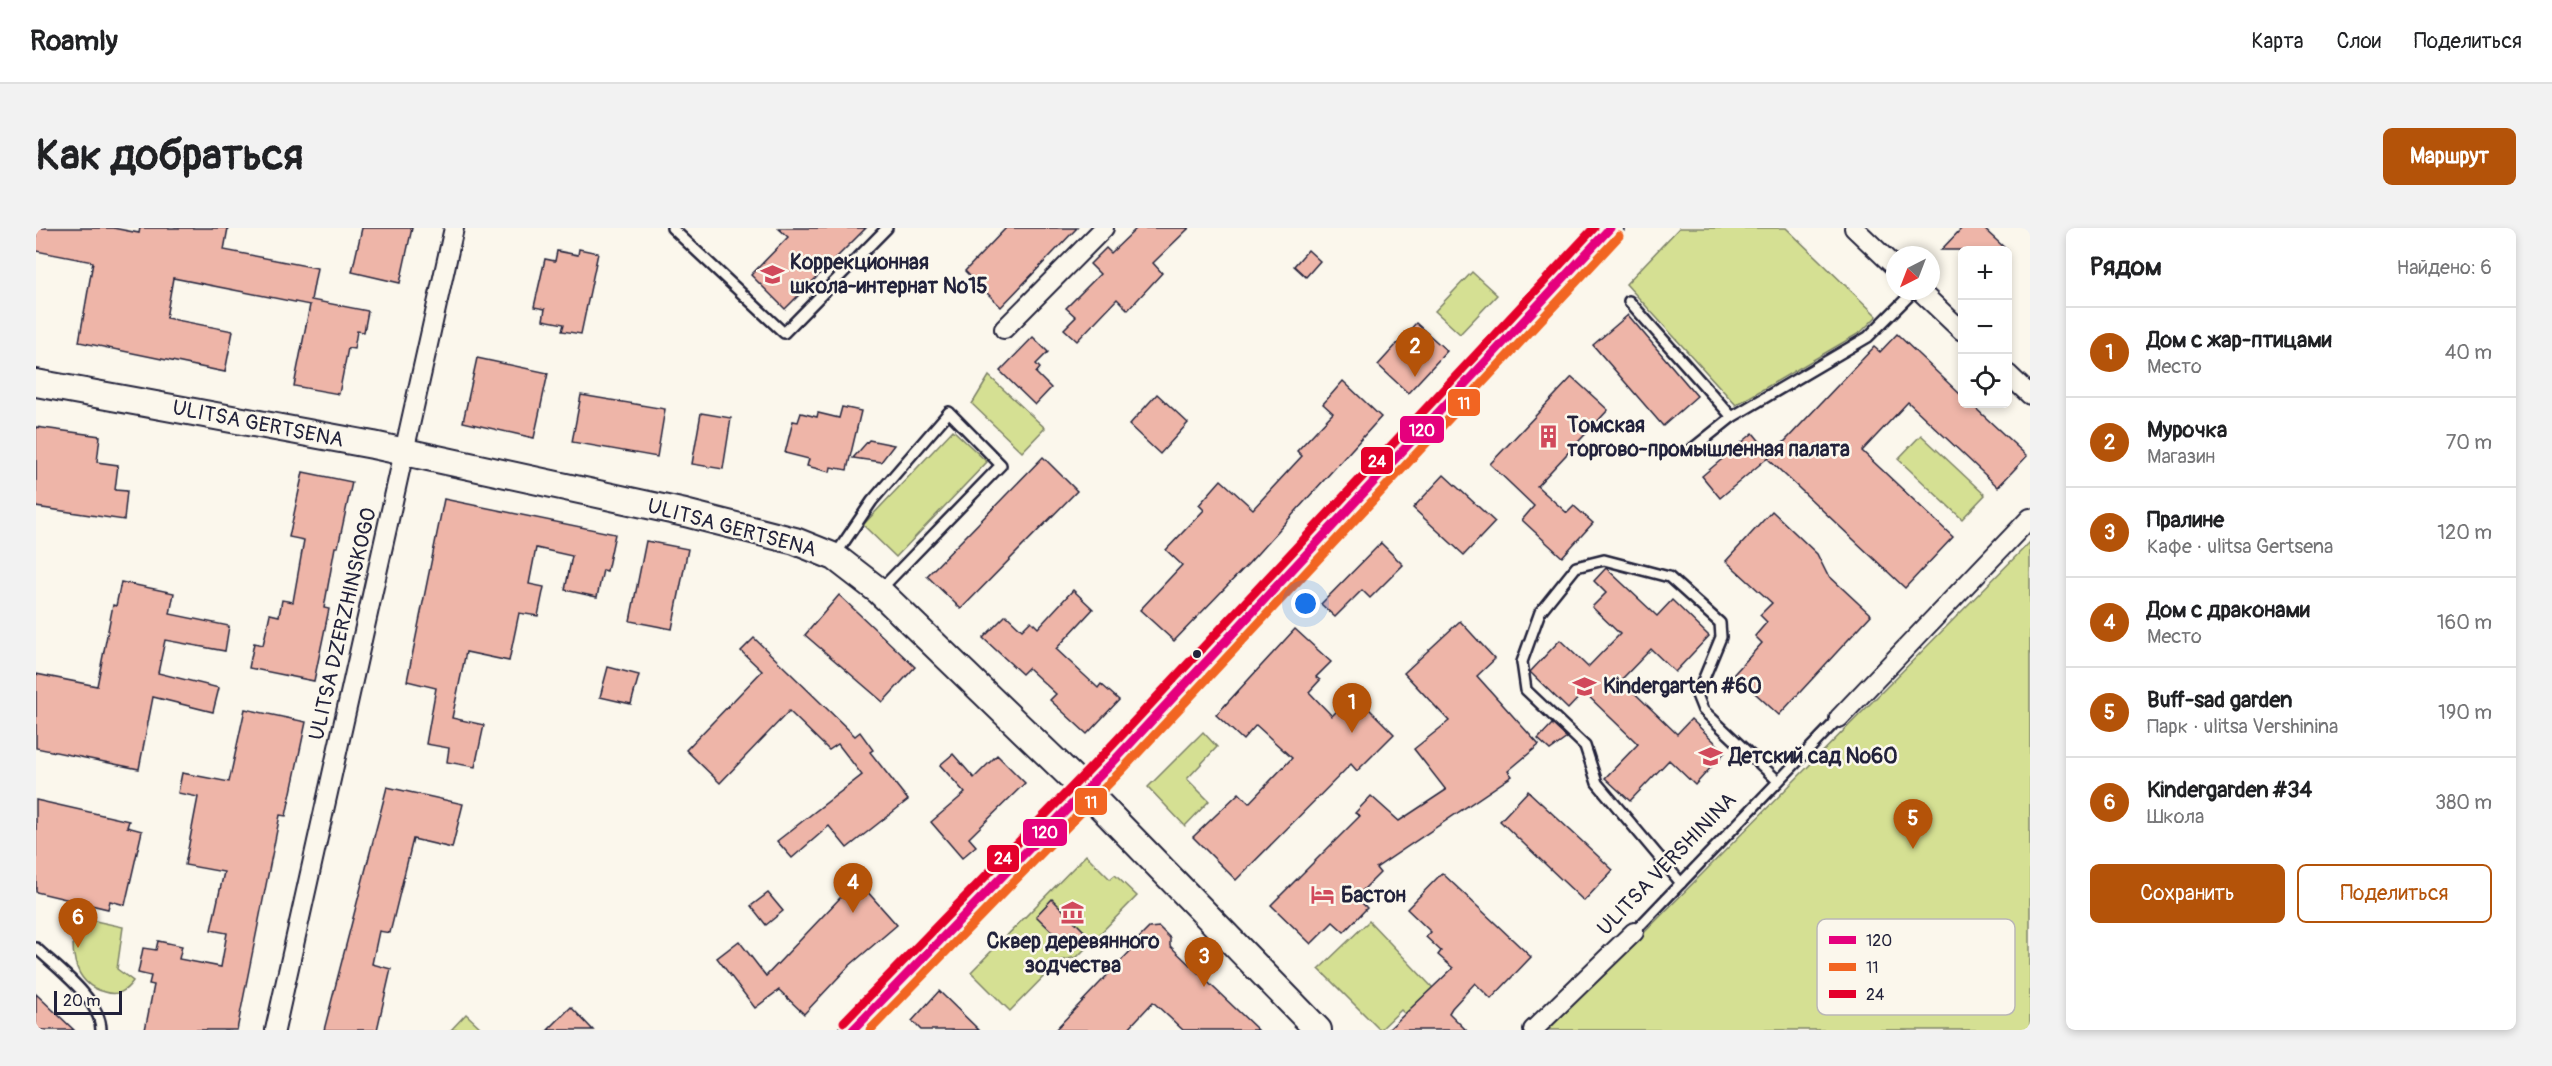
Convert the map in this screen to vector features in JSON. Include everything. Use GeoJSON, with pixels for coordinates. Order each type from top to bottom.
{"type":"FeatureCollection","features":[{"type":"Feature","properties":{"kind":"street","name":"ULITSA DZERZHINSKOGO"},"geometry":{"type":"LineString","coordinates":[[275,1030],[454,228]]}},
{"type":"Feature","properties":{"kind":"street"},"geometry":{"type":"LineString","coordinates":[[1004,328],[1104,228]]}},
{"type":"Feature","properties":{"kind":"street"},"geometry":{"type":"LineString","coordinates":[[853,1030],[1086,791],[1610,228]]}},
{"type":"Feature","properties":{"kind":"street"},"geometry":{"type":"LineString","coordinates":[[1854,228],[1886,258]]}},
{"type":"Feature","properties":{"kind":"street"},"geometry":{"type":"LineString","coordinates":[[1929,300],[1958,327]]}},
{"type":"Feature","properties":{"kind":"street"},"geometry":{"type":"LineString","coordinates":[[2012,379],[2030,395]]}},
{"type":"Feature","properties":{"kind":"street","name":"ULITSA GERTSENA"},"geometry":{"type":"LineString","coordinates":[[36,383],[404,452],[685,513],[795,541],[835,557],[879,591],[1086,791],[1318,1030]]}},
{"type":"Feature","properties":{"kind":"street","name":"ULITSA VERSHININA"},"geometry":{"type":"LineString","coordinates":[[1839,718],[2029,520]]}},
{"type":"Feature","properties":{"kind":"street","name":"ULITSA VERSHININA"},"geometry":{"type":"LineString","coordinates":[[1533,1030],[1634,932]]}},
{"type":"Feature","properties":{"kind":"lane"},"geometry":{"type":"LineString","coordinates":[[672,228],[784,333],[884,229]]}},
{"type":"Feature","properties":{"kind":"lane"},"geometry":{"type":"LineString","coordinates":[[1692,449],[1732,417],[1868,337],[1905,300]]}},
{"type":"Feature","properties":{"kind":"lane"},"geometry":{"type":"LineString","coordinates":[[1629,301],[1732,417]]}},
{"type":"Feature","properties":{"kind":"lane"},"geometry":{"type":"LineString","coordinates":[[835,557],[872,501],[949,412],[1001,465],[879,591]]}},
{"type":"Feature","properties":{"kind":"lane"},"geometry":{"type":"LineString","coordinates":[[1681,883],[1597,783],[1585,746],[1526,690],[1522,662],[1540,612],[1576,567],[1604,560],[1670,577],[1720,622],[1721,637],[1697,695],[1703,710],[1778,781]]}},
{"type":"Feature","properties":{"kind":"lane","name":"ULITSA VERSHININA"},"geometry":{"type":"LineString","coordinates":[[1634,932],[1839,718]]}},
{"type":"Feature","properties":{"kind":"lane"},"geometry":{"type":"LineString","coordinates":[[36,948],[90,1002],[99,1015],[101,1030]]}},
{"type":"Feature","properties":{"kind":"green space"},"geometry":{"type":"Polygon","coordinates":[[[1679,228],[1786,228],[1877,316],[1861,332],[1736,405],[1626,284],[1679,228]]]}},
{"type":"Feature","properties":{"kind":"green space"},"geometry":{"type":"Polygon","coordinates":[[[1472,272],[1497,295],[1460,334],[1435,311],[1472,272]]]}},
{"type":"Feature","properties":{"kind":"green space"},"geometry":{"type":"Polygon","coordinates":[[[989,376],[1045,428],[1022,452],[972,404],[989,376]]]}},
{"type":"Feature","properties":{"kind":"green space"},"geometry":{"type":"Polygon","coordinates":[[[953,430],[987,462],[896,557],[863,525],[953,430]]]}},
{"type":"Feature","properties":{"kind":"green space"},"geometry":{"type":"Polygon","coordinates":[[[1921,435],[1985,495],[1962,519],[1898,459],[1921,435]]]}},
{"type":"Feature","properties":{"kind":"green space"},"geometry":{"type":"Polygon","coordinates":[[[2030,542],[2030,1030],[1548,1030],[2030,542]]]}},
{"type":"Feature","properties":{"kind":"green space"},"geometry":{"type":"Polygon","coordinates":[[[1203,732],[1217,747],[1187,779],[1209,801],[1185,826],[1148,787],[1203,732]]]}},
{"type":"Feature","properties":{"kind":"green space"},"geometry":{"type":"Polygon","coordinates":[[[1086,855],[1110,879],[1115,875],[1137,896],[1077,957],[1059,961],[1010,1011],[971,972],[1086,855]]]}},
{"type":"Feature","properties":{"kind":"green space"},"geometry":{"type":"Polygon","coordinates":[[[77,917],[123,927],[117,969],[133,981],[127,988],[114,994],[94,988],[85,981],[75,962],[73,951],[77,917]]]}},
{"type":"Feature","properties":{"kind":"green space"},"geometry":{"type":"Polygon","coordinates":[[[1369,921],[1433,988],[1409,1018],[1401,1010],[1380,1030],[1319,969],[1369,921]]]}},
{"type":"Feature","properties":{"kind":"green space"},"geometry":{"type":"Polygon","coordinates":[[[466,1014],[483,1030],[451,1030],[466,1014]]]}},
{"type":"Feature","properties":{"kind":"building"},"geometry":{"type":"Polygon","coordinates":[[[36,228],[113,228],[139,233],[140,228],[228,228],[224,250],[317,268],[311,300],[368,311],[364,332],[357,331],[354,349],[348,348],[339,394],[294,386],[310,305],[173,278],[166,318],[233,331],[225,372],[79,342],[93,262],[36,251],[36,228]]]}},
{"type":"Feature","properties":{"kind":"building"},"geometry":{"type":"Polygon","coordinates":[[[362,228],[412,228],[400,283],[352,272],[362,228]]]}},
{"type":"Feature","properties":{"kind":"building"},"geometry":{"type":"Polygon","coordinates":[[[778,228],[866,228],[785,309],[751,275],[788,237],[778,228]]]}},
{"type":"Feature","properties":{"kind":"building"},"geometry":{"type":"Polygon","coordinates":[[[1006,228],[1077,228],[1001,307],[965,271],[1006,228]]]}},
{"type":"Feature","properties":{"kind":"building"},"geometry":{"type":"Polygon","coordinates":[[[1137,228],[1189,228],[1153,263],[1162,273],[1128,310],[1117,299],[1077,341],[1064,329],[1076,317],[1066,308],[1100,274],[1090,264],[1106,248],[1111,253],[1137,228]]]}},
{"type":"Feature","properties":{"kind":"building"},"geometry":{"type":"Polygon","coordinates":[[[1962,228],[1983,228],[2003,246],[1958,246],[1958,250],[1941,250],[1962,228]]]}},
{"type":"Feature","properties":{"kind":"building"},"geometry":{"type":"Polygon","coordinates":[[[579,249],[598,253],[581,334],[562,331],[564,324],[543,320],[545,309],[534,307],[545,259],[555,261],[557,251],[578,255],[579,249]]]}},
{"type":"Feature","properties":{"kind":"building"},"geometry":{"type":"Polygon","coordinates":[[[1308,250],[1320,261],[1306,277],[1294,266],[1308,250]]]}},
{"type":"Feature","properties":{"kind":"building"},"geometry":{"type":"Polygon","coordinates":[[[1628,315],[1697,396],[1663,426],[1593,345],[1628,315]]]}},
{"type":"Feature","properties":{"kind":"building"},"geometry":{"type":"Polygon","coordinates":[[[1416,323],[1447,351],[1408,393],[1378,365],[1416,323]]]}},
{"type":"Feature","properties":{"kind":"building"},"geometry":{"type":"Polygon","coordinates":[[[1897,334],[1958,392],[1958,408],[1975,408],[2027,456],[1998,487],[1908,402],[1862,451],[1953,537],[1905,588],[1768,459],[1874,347],[1880,352],[1897,334]]]}},
{"type":"Feature","properties":{"kind":"building"},"geometry":{"type":"Polygon","coordinates":[[[1033,337],[1048,352],[1036,364],[1040,368],[1036,373],[1051,388],[1035,405],[1000,371],[1033,337]]]}},
{"type":"Feature","properties":{"kind":"building"},"geometry":{"type":"Polygon","coordinates":[[[477,358],[548,373],[534,438],[463,422],[477,358]]]}},
{"type":"Feature","properties":{"kind":"building","name":"Томская торгово-промышленная палата"},"geometry":{"type":"Polygon","coordinates":[[[1572,377],[1608,410],[1537,486],[1567,513],[1574,506],[1593,523],[1562,557],[1522,520],[1534,506],[1490,464],[1572,377]]]}},
{"type":"Feature","properties":{"kind":"building"},"geometry":{"type":"Polygon","coordinates":[[[1343,381],[1381,417],[1249,563],[1174,641],[1140,610],[1182,565],[1166,550],[1204,510],[1199,505],[1221,480],[1253,509],[1302,456],[1297,451],[1333,413],[1323,404],[1343,381]]]}},
{"type":"Feature","properties":{"kind":"building"},"geometry":{"type":"Polygon","coordinates":[[[1157,394],[1188,423],[1160,454],[1129,425],[1157,394]]]}},
{"type":"Feature","properties":{"kind":"building"},"geometry":{"type":"Polygon","coordinates":[[[581,395],[665,409],[657,457],[572,442],[581,395]]]}},
{"type":"Feature","properties":{"kind":"building"},"geometry":{"type":"Polygon","coordinates":[[[842,407],[861,411],[847,470],[831,467],[830,472],[807,466],[809,459],[785,453],[793,421],[798,422],[801,413],[817,417],[818,413],[839,418],[842,407]]]}},
{"type":"Feature","properties":{"kind":"building"},"geometry":{"type":"Polygon","coordinates":[[[701,413],[731,418],[723,469],[692,464],[701,413]]]}},
{"type":"Feature","properties":{"kind":"building"},"geometry":{"type":"Polygon","coordinates":[[[36,427],[100,436],[97,462],[118,465],[115,490],[127,491],[124,520],[36,507],[36,427]]]}},
{"type":"Feature","properties":{"kind":"building"},"geometry":{"type":"Polygon","coordinates":[[[1753,433],[1771,455],[1720,498],[1702,476],[1753,433]]]}},
{"type":"Feature","properties":{"kind":"building"},"geometry":{"type":"Polygon","coordinates":[[[869,440],[894,445],[881,462],[853,458],[869,440]]]}},
{"type":"Feature","properties":{"kind":"building"},"geometry":{"type":"Polygon","coordinates":[[[1043,457],[1077,491],[961,609],[927,576],[1043,457]]]}},
{"type":"Feature","properties":{"kind":"building"},"geometry":{"type":"Polygon","coordinates":[[[303,472],[352,482],[338,547],[335,547],[324,608],[329,609],[314,681],[249,668],[254,643],[263,645],[270,614],[279,616],[282,600],[293,602],[304,540],[289,537],[303,472]]]}},
{"type":"Feature","properties":{"kind":"building"},"geometry":{"type":"Polygon","coordinates":[[[1444,475],[1495,522],[1464,555],[1413,508],[1444,475]]]}},
{"type":"Feature","properties":{"kind":"building"},"geometry":{"type":"Polygon","coordinates":[[[444,499],[615,534],[607,571],[603,570],[597,597],[565,590],[572,556],[536,548],[529,584],[544,587],[538,616],[519,613],[509,661],[466,652],[452,718],[484,725],[475,767],[447,762],[449,748],[426,744],[436,688],[407,681],[444,499]]]}},
{"type":"Feature","properties":{"kind":"building"},"geometry":{"type":"Polygon","coordinates":[[[1772,511],[1817,554],[1827,574],[1871,615],[1779,715],[1734,674],[1762,643],[1755,636],[1767,622],[1760,615],[1772,603],[1726,561],[1772,511]]]}},
{"type":"Feature","properties":{"kind":"building"},"geometry":{"type":"Polygon","coordinates":[[[646,541],[688,549],[672,629],[630,621],[646,541]]]}},
{"type":"Feature","properties":{"kind":"building"},"geometry":{"type":"Polygon","coordinates":[[[1381,543],[1403,565],[1370,598],[1362,590],[1335,617],[1321,604],[1381,543]]]}},
{"type":"Feature","properties":{"kind":"building","name":"Kindergarten #60"},"geometry":{"type":"Polygon","coordinates":[[[1606,568],[1657,616],[1672,600],[1709,636],[1675,672],[1651,649],[1621,680],[1677,734],[1691,719],[1725,752],[1695,785],[1669,760],[1630,801],[1605,778],[1638,744],[1584,692],[1568,709],[1530,672],[1560,640],[1588,667],[1620,634],[1592,607],[1606,593],[1594,581],[1606,568]]]}},
{"type":"Feature","properties":{"kind":"building"},"geometry":{"type":"Polygon","coordinates":[[[121,582],[174,593],[170,614],[229,626],[225,651],[165,640],[158,673],[219,688],[213,712],[153,697],[139,769],[36,748],[36,674],[97,686],[113,605],[116,606],[121,582]]]}},
{"type":"Feature","properties":{"kind":"building"},"geometry":{"type":"Polygon","coordinates":[[[1073,590],[1093,609],[1056,649],[1098,688],[1101,684],[1119,700],[1087,734],[1050,700],[1056,694],[1028,668],[1022,674],[983,638],[1006,615],[1022,630],[1031,621],[1038,628],[1073,590]]]}},
{"type":"Feature","properties":{"kind":"building"},"geometry":{"type":"Polygon","coordinates":[[[839,595],[915,667],[883,702],[805,635],[839,595]]]}},
{"type":"Feature","properties":{"kind":"building"},"geometry":{"type":"Polygon","coordinates":[[[1460,621],[1495,659],[1477,676],[1539,745],[1508,771],[1512,776],[1376,868],[1380,873],[1356,897],[1367,908],[1344,932],[1333,922],[1311,944],[1271,905],[1360,816],[1355,813],[1371,796],[1399,821],[1446,790],[1414,749],[1449,721],[1404,673],[1460,621]]]}},
{"type":"Feature","properties":{"kind":"building"},"geometry":{"type":"Polygon","coordinates":[[[1295,629],[1331,662],[1316,677],[1320,680],[1309,692],[1332,716],[1354,694],[1394,734],[1357,771],[1351,764],[1236,880],[1193,837],[1239,793],[1249,803],[1292,758],[1256,725],[1243,740],[1216,715],[1295,629]]]}},
{"type":"Feature","properties":{"kind":"building"},"geometry":{"type":"Polygon","coordinates":[[[754,638],[855,736],[860,732],[873,750],[870,752],[908,800],[847,848],[829,826],[792,858],[777,841],[862,775],[838,744],[829,750],[789,711],[720,783],[686,750],[762,671],[741,651],[754,638]]]}},
{"type":"Feature","properties":{"kind":"building"},"geometry":{"type":"Polygon","coordinates":[[[608,667],[639,675],[631,704],[600,697],[608,667]]]}},
{"type":"Feature","properties":{"kind":"building"},"geometry":{"type":"Polygon","coordinates":[[[245,709],[306,722],[286,816],[280,815],[237,1030],[145,1030],[154,985],[149,984],[151,976],[138,973],[143,948],[156,950],[158,941],[182,946],[179,959],[221,967],[227,933],[211,930],[224,872],[185,865],[198,797],[178,793],[182,773],[229,782],[245,709]]]}},
{"type":"Feature","properties":{"kind":"building"},"geometry":{"type":"Polygon","coordinates":[[[1552,724],[1567,738],[1550,750],[1538,739],[1552,724]]]}},
{"type":"Feature","properties":{"kind":"building"},"geometry":{"type":"Polygon","coordinates":[[[953,754],[974,778],[997,755],[1025,783],[969,838],[976,846],[962,858],[931,822],[965,793],[940,765],[953,754]]]}},
{"type":"Feature","properties":{"kind":"building"},"geometry":{"type":"Polygon","coordinates":[[[387,787],[463,804],[452,848],[413,839],[390,933],[379,931],[372,964],[391,969],[377,1030],[324,1030],[387,787]]]}},
{"type":"Feature","properties":{"kind":"building"},"geometry":{"type":"Polygon","coordinates":[[[1528,791],[1613,870],[1584,901],[1500,821],[1528,791]]]}},
{"type":"Feature","properties":{"kind":"building"},"geometry":{"type":"Polygon","coordinates":[[[36,800],[129,821],[127,827],[142,831],[125,905],[110,901],[108,909],[36,892],[36,800]]]}},
{"type":"Feature","properties":{"kind":"building"},"geometry":{"type":"Polygon","coordinates":[[[1442,873],[1531,957],[1491,999],[1475,983],[1452,1008],[1449,1013],[1466,1030],[1388,1030],[1453,968],[1438,955],[1441,951],[1426,937],[1431,932],[1407,909],[1442,873]]]}},
{"type":"Feature","properties":{"kind":"building"},"geometry":{"type":"Polygon","coordinates":[[[857,880],[897,925],[849,966],[804,1014],[779,990],[755,1008],[717,958],[739,941],[766,976],[857,880]]]}},
{"type":"Feature","properties":{"kind":"building"},"geometry":{"type":"Polygon","coordinates":[[[768,893],[783,911],[766,925],[751,906],[768,893]]]}},
{"type":"Feature","properties":{"kind":"building"},"geometry":{"type":"Polygon","coordinates":[[[1052,899],[1088,935],[1072,951],[1036,916],[1052,899]]]}},
{"type":"Feature","properties":{"kind":"building"},"geometry":{"type":"Polygon","coordinates":[[[1159,927],[1170,938],[1170,946],[1258,1030],[1183,1030],[1153,1002],[1127,1030],[1055,1030],[1139,942],[1139,938],[1149,928],[1159,927]]]}},
{"type":"Feature","properties":{"kind":"building"},"geometry":{"type":"Polygon","coordinates":[[[939,991],[979,1030],[921,1030],[912,1021],[939,991]]]}},
{"type":"Feature","properties":{"kind":"building"},"geometry":{"type":"Polygon","coordinates":[[[36,994],[74,1030],[36,1030],[36,994]]]}},
{"type":"Feature","properties":{"kind":"building"},"geometry":{"type":"Polygon","coordinates":[[[571,1007],[593,1030],[548,1030],[571,1007]]]}},
{"type":"Feature","properties":{"kind":"transit line","name":"24"},"geometry":{"type":"LineString","coordinates":[[844,1022],[1104,754],[1594,228]]}},
{"type":"Feature","properties":{"kind":"transit line","name":"120"},"geometry":{"type":"LineString","coordinates":[[853,1030],[1113,762],[1610,228]]}},
{"type":"Feature","properties":{"kind":"transit line","name":"11"},"geometry":{"type":"LineString","coordinates":[[870,1030],[1122,770],[1619,236]]}},
{"type":"Feature","properties":{"kind":"place","name":"Коррекционная школа-интернат №15"},"geometry":{"type":"Point","coordinates":[772,274]}},
{"type":"Feature","properties":{"kind":"place","name":"Мурочка"},"geometry":{"type":"Point","coordinates":[1415,377]}},
{"type":"Feature","properties":{"kind":"place","name":"Томская торгово-промышленная палата"},"geometry":{"type":"Point","coordinates":[1549,437]}},
{"type":"Feature","properties":{"kind":"place","name":"Kindergarten #60"},"geometry":{"type":"Point","coordinates":[1585,686]}},
{"type":"Feature","properties":{"kind":"place","name":"Дом с жар-птицами"},"geometry":{"type":"Point","coordinates":[1352,733]}},
{"type":"Feature","properties":{"kind":"place","name":"Детский сад №60"},"geometry":{"type":"Point","coordinates":[1711,756]}},
{"type":"Feature","properties":{"kind":"place","name":"Buff-sad garden"},"geometry":{"type":"Point","coordinates":[1913,849]}},
{"type":"Feature","properties":{"kind":"place","name":"Бастон"},"geometry":{"type":"Point","coordinates":[1323,895]}},
{"type":"Feature","properties":{"kind":"place","name":"Дом с драконами"},"geometry":{"type":"Point","coordinates":[853,913]}},
{"type":"Feature","properties":{"kind":"place","name":"Сквер деревянного зодчества"},"geometry":{"type":"Point","coordinates":[1073,913]}},
{"type":"Feature","properties":{"kind":"place","name":"Kindergarden #34"},"geometry":{"type":"Point","coordinates":[78,948]}},
{"type":"Feature","properties":{"kind":"place","name":"Пралине"},"geometry":{"type":"Point","coordinates":[1204,987]}}]}
